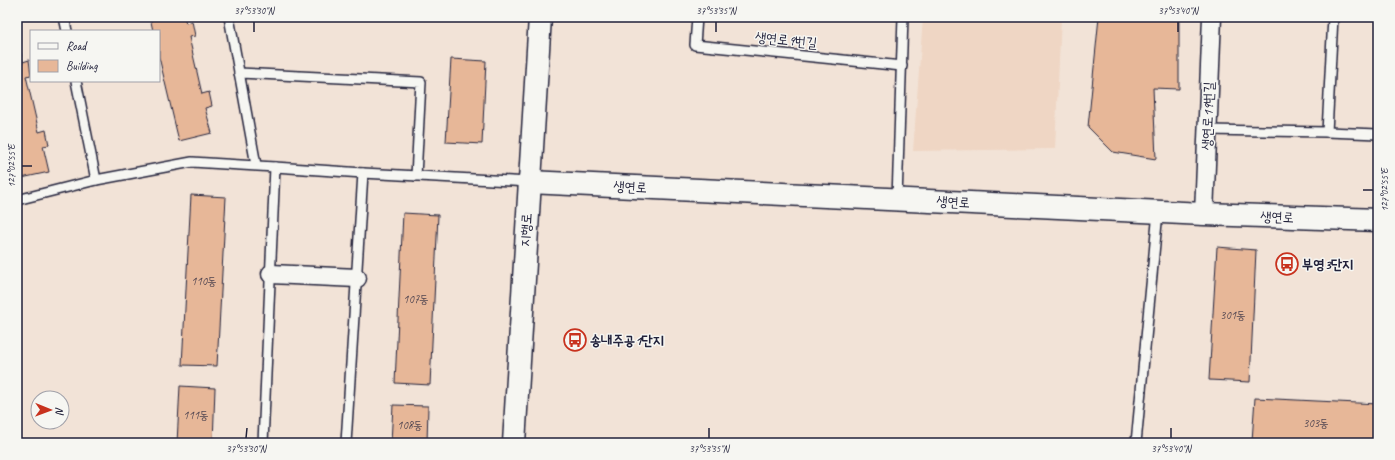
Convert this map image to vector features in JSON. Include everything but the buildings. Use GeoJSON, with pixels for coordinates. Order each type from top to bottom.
{"type":"FeatureCollection","features":[{"type":"Feature","properties":{"kind":"street","name":"지행로"},"geometry":{"type":"LineString","coordinates":[[514,443],[540,17]]}},
{"type":"Feature","properties":{"kind":"street","name":"생연로19번길"},"geometry":{"type":"LineString","coordinates":[[1204,214],[1212,17]]}},
{"type":"Feature","properties":{"kind":"street","name":"생연로"},"geometry":{"type":"LineString","coordinates":[[529,182],[1158,212],[1378,220]]}},
{"type":"Feature","properties":{"kind":"street"},"geometry":{"type":"LineString","coordinates":[[271,274],[356,278]]}},
{"type":"Feature","properties":{"kind":"lane"},"geometry":{"type":"LineString","coordinates":[[64,17],[67,30]]}},
{"type":"Feature","properties":{"kind":"lane"},"geometry":{"type":"LineString","coordinates":[[229,17],[256,165]]}},
{"type":"Feature","properties":{"kind":"lane","name":"생연로9번길"},"geometry":{"type":"LineString","coordinates":[[697,17],[695,45],[902,66]]}},
{"type":"Feature","properties":{"kind":"lane"},"geometry":{"type":"LineString","coordinates":[[897,199],[903,17]]}},
{"type":"Feature","properties":{"kind":"lane"},"geometry":{"type":"LineString","coordinates":[[1327,132],[1333,17]]}},
{"type":"Feature","properties":{"kind":"lane"},"geometry":{"type":"LineString","coordinates":[[239,73],[421,82],[416,176]]}},
{"type":"Feature","properties":{"kind":"lane"},"geometry":{"type":"LineString","coordinates":[[76,82],[96,180]]}},
{"type":"Feature","properties":{"kind":"lane"},"geometry":{"type":"LineString","coordinates":[[1207,130],[1378,134]]}},
{"type":"Feature","properties":{"kind":"lane"},"geometry":{"type":"LineString","coordinates":[[17,200],[96,180],[192,162],[529,182]]}},
{"type":"Feature","properties":{"kind":"lane"},"geometry":{"type":"LineString","coordinates":[[263,443],[275,166]]}},
{"type":"Feature","properties":{"kind":"lane"},"geometry":{"type":"LineString","coordinates":[[346,443],[363,173]]}},
{"type":"Feature","properties":{"kind":"lane"},"geometry":{"type":"LineString","coordinates":[[1136,443],[1158,212]]}},
{"type":"Feature","properties":{"kind":"shaded area"},"geometry":{"type":"Polygon","coordinates":[[[923,17],[1061,17],[1055,149],[913,151],[923,17]]]}},
{"type":"Feature","properties":{"kind":"place","name":"부영3단지"},"geometry":{"type":"Point","coordinates":[1287,264]}},
{"type":"Feature","properties":{"kind":"place","name":"송내주공1단지"},"geometry":{"type":"Point","coordinates":[575,340]}}]}
